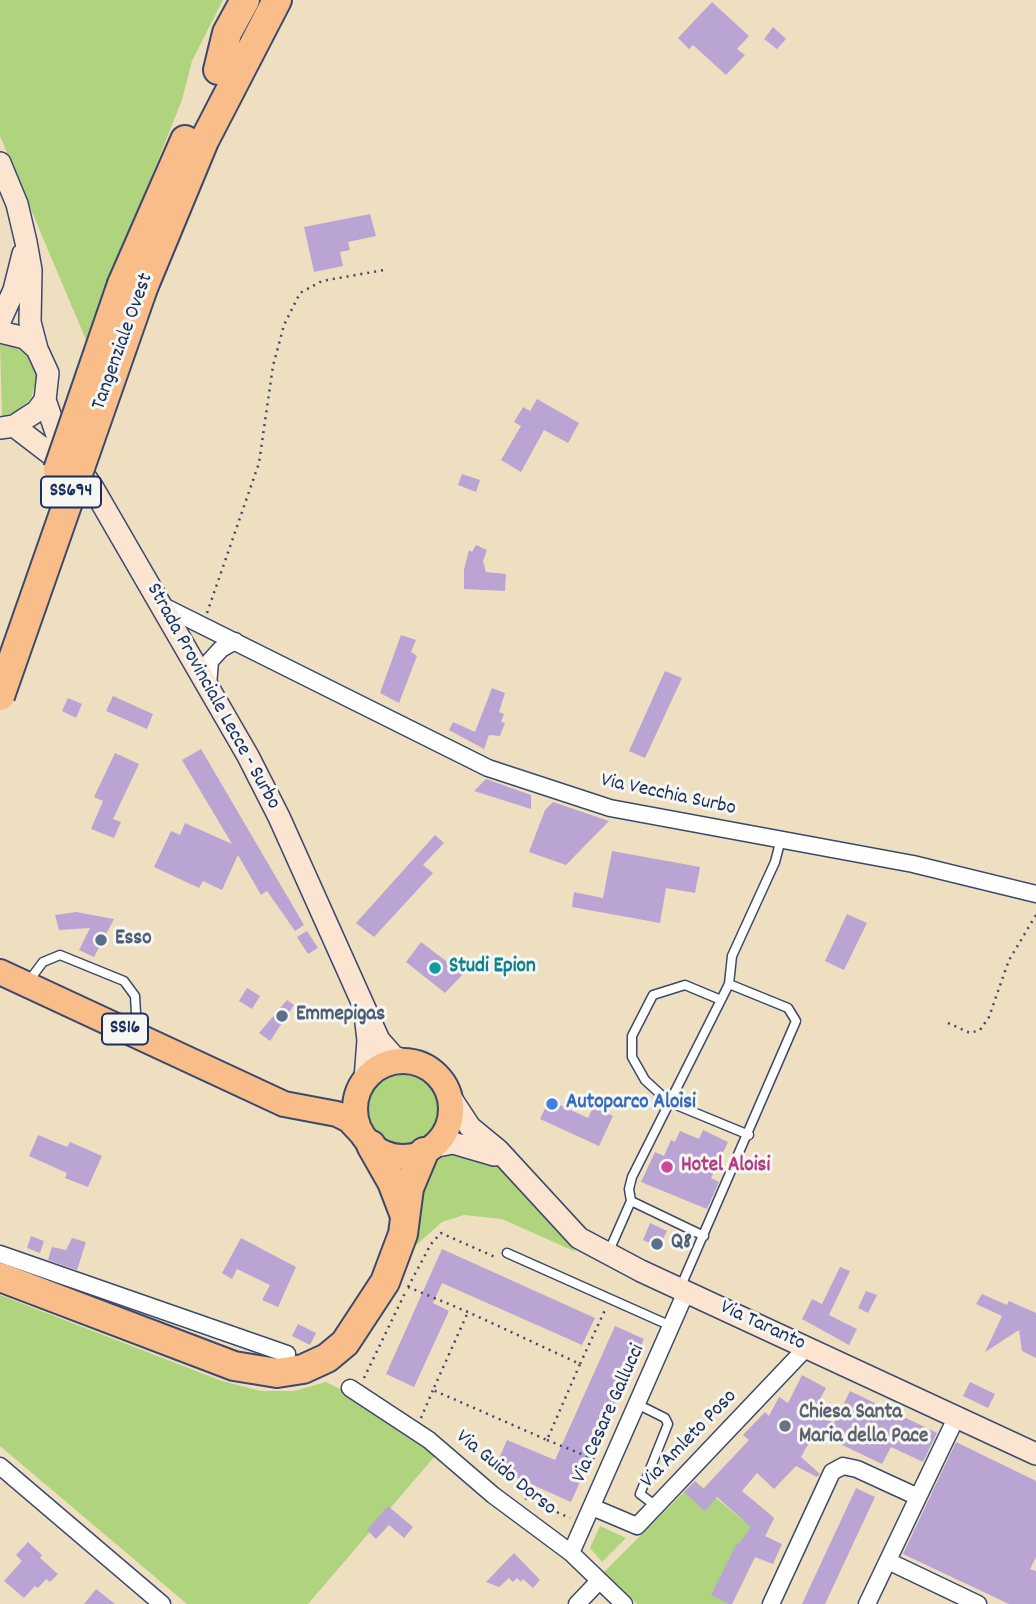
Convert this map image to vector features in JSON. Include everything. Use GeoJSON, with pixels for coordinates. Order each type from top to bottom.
{"type":"FeatureCollection","features":[{"type":"Feature","properties":{"kind":"highway"},"geometry":{"type":"LineString","coordinates":[[218,70],[227,33],[245,0]]}},
{"type":"Feature","properties":{"kind":"highway","name":"Tangenziale Ovest"},"geometry":{"type":"LineString","coordinates":[[0,637],[132,286],[218,70],[270,5]]}},
{"type":"Feature","properties":{"kind":"highway","name":"Tangenziale Ovest"},"geometry":{"type":"LineString","coordinates":[[0,696],[132,286],[270,5]]}},
{"type":"Feature","properties":{"kind":"highway"},"geometry":{"type":"LineString","coordinates":[[367,1139],[389,1175],[405,1216]]}},
{"type":"Feature","properties":{"kind":"highway"},"geometry":{"type":"LineString","coordinates":[[0,1277],[205,1357],[259,1372],[276,1373],[303,1369],[327,1358],[345,1343],[385,1282],[398,1253],[409,1188],[428,1150]]}},
{"type":"Feature","properties":{"kind":"main road","name":"Via Taranto"},"geometry":{"type":"LineString","coordinates":[[0,972],[284,1104],[337,1114],[349,1120],[385,1153],[398,1156],[428,1150]]}},
{"type":"Feature","properties":{"kind":"main road","name":"Via Taranto"},"geometry":{"type":"LineString","coordinates":[[249,1087],[284,1098],[314,1102],[349,1095],[388,1063],[408,1061],[432,1070],[449,1096]]}},
{"type":"Feature","properties":{"kind":"main road"},"geometry":{"type":"LineString","coordinates":[[363,1084],[356,1116],[367,1139]]}},
{"type":"Feature","properties":{"kind":"main road"},"geometry":{"type":"LineString","coordinates":[[428,1150],[450,1119],[449,1096]]}},
{"type":"Feature","properties":{"kind":"street"},"geometry":{"type":"LineString","coordinates":[[0,163],[17,204],[26,242],[31,270],[30,322],[37,349]]}},
{"type":"Feature","properties":{"kind":"street"},"geometry":{"type":"LineString","coordinates":[[0,321],[14,290],[26,242]]}},
{"type":"Feature","properties":{"kind":"street"},"geometry":{"type":"LineString","coordinates":[[0,332],[24,338],[37,349]]}},
{"type":"Feature","properties":{"kind":"street","name":"Strada Provinciale Lecce - Surbo"},"geometry":{"type":"LineString","coordinates":[[37,349],[48,373],[45,400],[58,438],[93,488],[208,685],[279,817],[362,1004],[385,1049],[394,1057],[408,1061]]}},
{"type":"Feature","properties":{"kind":"street"},"geometry":{"type":"LineString","coordinates":[[45,400],[37,411],[7,427],[93,488]]}},
{"type":"Feature","properties":{"kind":"street","name":"Via Vecchia Surbo"},"geometry":{"type":"LineString","coordinates":[[161,605],[488,768],[610,808],[913,864],[1036,894]]}},
{"type":"Feature","properties":{"kind":"street"},"geometry":{"type":"LineString","coordinates":[[208,685],[210,661],[221,649],[235,641]]}},
{"type":"Feature","properties":{"kind":"street","name":"Strada Provinciale Lecce - Surbo"},"geometry":{"type":"LineString","coordinates":[[362,1004],[368,1040],[363,1084]]}},
{"type":"Feature","properties":{"kind":"street","name":"Via Taranto"},"geometry":{"type":"LineString","coordinates":[[449,1096],[470,1127],[513,1166],[579,1238],[683,1290],[1036,1454]]}},
{"type":"Feature","properties":{"kind":"street","name":"Via Taranto"},"geometry":{"type":"LineString","coordinates":[[428,1150],[453,1143],[469,1145],[513,1166]]}},
{"type":"Feature","properties":{"kind":"street"},"geometry":{"type":"LineString","coordinates":[[0,1254],[287,1354]]}},
{"type":"Feature","properties":{"kind":"street","name":"Via Cesare Gallucci"},"geometry":{"type":"LineString","coordinates":[[571,1553],[671,1326],[683,1290]]}},
{"type":"Feature","properties":{"kind":"street","name":"Via Amleto Poso"},"geometry":{"type":"LineString","coordinates":[[592,1507],[637,1526],[807,1347]]}},
{"type":"Feature","properties":{"kind":"street","name":"Via Guido Dorso"},"geometry":{"type":"LineString","coordinates":[[354,1390],[415,1431],[571,1553],[624,1604]]}},
{"type":"Feature","properties":{"kind":"street"},"geometry":{"type":"LineString","coordinates":[[867,1604],[956,1418]]}},
{"type":"Feature","properties":{"kind":"street"},"geometry":{"type":"LineString","coordinates":[[0,1466],[162,1604]]}},
{"type":"Feature","properties":{"kind":"street"},"geometry":{"type":"LineString","coordinates":[[771,1604],[832,1472],[843,1466],[857,1469],[918,1497]]}},
{"type":"Feature","properties":{"kind":"street"},"geometry":{"type":"LineString","coordinates":[[888,1561],[978,1604]]}},
{"type":"Feature","properties":{"kind":"street"},"geometry":{"type":"LineString","coordinates":[[577,1604],[599,1581]]}},
{"type":"Feature","properties":{"kind":"lane"},"geometry":{"type":"LineString","coordinates":[[608,1254],[631,1201],[629,1189],[632,1177],[729,984],[732,956],[775,862],[780,839]]}},
{"type":"Feature","properties":{"kind":"lane"},"geometry":{"type":"LineString","coordinates":[[26,984],[43,962],[60,955],[124,981],[135,996],[137,1035]]}},
{"type":"Feature","properties":{"kind":"lane"},"geometry":{"type":"LineString","coordinates":[[683,1290],[796,1021],[788,1009],[729,984]]}},
{"type":"Feature","properties":{"kind":"lane"},"geometry":{"type":"LineString","coordinates":[[721,1000],[685,985],[653,995],[632,1036],[632,1057],[645,1080],[669,1102],[748,1135]]}},
{"type":"Feature","properties":{"kind":"lane"},"geometry":{"type":"LineString","coordinates":[[631,1201],[704,1236]]}},
{"type":"Feature","properties":{"kind":"lane"},"geometry":{"type":"LineString","coordinates":[[506,1257],[671,1326]]}},
{"type":"Feature","properties":{"kind":"lane"},"geometry":{"type":"LineString","coordinates":[[637,1404],[665,1418],[668,1424],[640,1494],[656,1506]]}},
{"type":"Feature","properties":{"kind":"path"},"geometry":{"type":"LineString","coordinates":[[202,626],[259,463],[273,366],[284,325],[300,293],[322,281],[384,270]]}},
{"type":"Feature","properties":{"kind":"path"},"geometry":{"type":"LineString","coordinates":[[948,1023],[970,1033],[980,1030],[989,1017],[1009,960],[1036,915]]}},
{"type":"Feature","properties":{"kind":"path"},"geometry":{"type":"LineString","coordinates":[[354,1390],[431,1244],[441,1233],[506,1257]]}},
{"type":"Feature","properties":{"kind":"path"},"geometry":{"type":"LineString","coordinates":[[408,1287],[580,1364]]}},
{"type":"Feature","properties":{"kind":"path"},"geometry":{"type":"LineString","coordinates":[[547,1440],[607,1307]]}},
{"type":"Feature","properties":{"kind":"path"},"geometry":{"type":"LineString","coordinates":[[415,1431],[468,1312]]}},
{"type":"Feature","properties":{"kind":"path"},"geometry":{"type":"LineString","coordinates":[[433,1390],[599,1462],[601,1457]]}},
{"type":"Feature","properties":{"kind":"path"},"geometry":{"type":"LineString","coordinates":[[515,1494],[573,1520]]}},
{"type":"Feature","properties":{"kind":"green space"},"geometry":{"type":"Polygon","coordinates":[[[0,0],[223,0],[192,61],[182,100],[86,340],[0,136],[0,0]]]}},
{"type":"Feature","properties":{"kind":"green space"},"geometry":{"type":"Polygon","coordinates":[[[0,343],[20,349],[29,356],[37,377],[31,399],[14,413],[2,416],[0,343]]]}},
{"type":"Feature","properties":{"kind":"green space"},"geometry":{"type":"Polygon","coordinates":[[[404,1070],[418,1073],[430,1081],[438,1093],[441,1107],[438,1121],[430,1133],[418,1141],[404,1144],[390,1141],[378,1133],[370,1121],[367,1107],[370,1093],[378,1081],[390,1073],[404,1070]]]}},
{"type":"Feature","properties":{"kind":"green space"},"geometry":{"type":"Polygon","coordinates":[[[455,1150],[490,1159],[500,1167],[576,1252],[502,1219],[464,1215],[442,1222],[415,1246],[427,1166],[455,1150]]]}},
{"type":"Feature","properties":{"kind":"green space"},"geometry":{"type":"Polygon","coordinates":[[[0,1295],[222,1381],[261,1391],[294,1391],[326,1382],[346,1392],[435,1456],[308,1604],[187,1604],[0,1446],[0,1295]]]}},
{"type":"Feature","properties":{"kind":"green space"},"geometry":{"type":"Polygon","coordinates":[[[695,1481],[744,1521],[759,1505],[774,1518],[732,1604],[637,1604],[603,1573],[695,1481]]]}},
{"type":"Feature","properties":{"kind":"green space"},"geometry":{"type":"Polygon","coordinates":[[[600,1526],[626,1538],[602,1562],[590,1548],[600,1526]]]}},
{"type":"Feature","properties":{"kind":"building"},"geometry":{"type":"Polygon","coordinates":[[[712,2],[749,36],[737,49],[745,55],[726,75],[693,45],[689,49],[678,38],[712,2]]]}},
{"type":"Feature","properties":{"kind":"building"},"geometry":{"type":"Polygon","coordinates":[[[773,27],[786,39],[777,49],[764,39],[773,27]]]}},
{"type":"Feature","properties":{"kind":"building"},"geometry":{"type":"Polygon","coordinates":[[[370,214],[376,236],[348,242],[350,250],[340,252],[343,266],[314,272],[304,227],[370,214]]]}},
{"type":"Feature","properties":{"kind":"building"},"geometry":{"type":"Polygon","coordinates":[[[537,399],[579,423],[568,443],[544,430],[521,472],[501,460],[521,426],[514,422],[523,407],[530,411],[537,399]]]}},
{"type":"Feature","properties":{"kind":"building"},"geometry":{"type":"Polygon","coordinates":[[[462,474],[480,480],[476,492],[458,485],[462,474]]]}},
{"type":"Feature","properties":{"kind":"building"},"geometry":{"type":"Polygon","coordinates":[[[476,545],[487,550],[483,561],[486,572],[506,574],[505,591],[464,589],[464,569],[469,550],[472,552],[476,545]]]}},
{"type":"Feature","properties":{"kind":"building"},"geometry":{"type":"Polygon","coordinates":[[[401,635],[416,640],[411,652],[417,656],[399,703],[380,693],[401,635]]]}},
{"type":"Feature","properties":{"kind":"building"},"geometry":{"type":"Polygon","coordinates":[[[665,671],[682,678],[645,758],[629,751],[665,671]]]}},
{"type":"Feature","properties":{"kind":"building"},"geometry":{"type":"Polygon","coordinates":[[[492,688],[505,693],[499,712],[504,714],[501,722],[505,723],[500,736],[489,735],[484,749],[449,730],[453,722],[475,732],[492,688]]]}},
{"type":"Feature","properties":{"kind":"building"},"geometry":{"type":"Polygon","coordinates":[[[113,696],[153,714],[147,729],[106,711],[113,696]]]}},
{"type":"Feature","properties":{"kind":"building"},"geometry":{"type":"Polygon","coordinates":[[[68,698],[82,704],[76,718],[62,711],[68,698]]]}},
{"type":"Feature","properties":{"kind":"building"},"geometry":{"type":"Polygon","coordinates":[[[201,749],[304,925],[295,931],[267,891],[261,895],[238,855],[222,890],[203,881],[199,888],[154,867],[171,831],[180,835],[185,823],[232,844],[182,760],[201,749]]]}},
{"type":"Feature","properties":{"kind":"building"},"geometry":{"type":"Polygon","coordinates":[[[115,753],[139,764],[113,819],[121,822],[114,838],[91,829],[103,801],[94,797],[115,753]]]}},
{"type":"Feature","properties":{"kind":"building"},"geometry":{"type":"Polygon","coordinates":[[[486,779],[531,795],[531,809],[474,791],[486,779]]]}},
{"type":"Feature","properties":{"kind":"building"},"geometry":{"type":"Polygon","coordinates":[[[553,802],[609,821],[566,865],[529,852],[545,810],[553,802]]]}},
{"type":"Feature","properties":{"kind":"building"},"geometry":{"type":"Polygon","coordinates":[[[435,835],[444,843],[423,865],[433,873],[374,937],[356,923],[435,835]]]}},
{"type":"Feature","properties":{"kind":"building"},"geometry":{"type":"Polygon","coordinates":[[[612,851],[700,867],[695,893],[666,888],[660,923],[572,907],[574,892],[603,898],[612,851]]]}},
{"type":"Feature","properties":{"kind":"building"},"geometry":{"type":"Polygon","coordinates":[[[76,912],[114,919],[94,957],[79,950],[90,928],[59,930],[55,915],[76,912]]]}},
{"type":"Feature","properties":{"kind":"building"},"geometry":{"type":"Polygon","coordinates":[[[847,914],[867,923],[844,970],[825,961],[847,914]]]}},
{"type":"Feature","properties":{"kind":"building"},"geometry":{"type":"Polygon","coordinates":[[[307,931],[318,948],[308,954],[297,937],[307,931]]]}},
{"type":"Feature","properties":{"kind":"building","name":"Studi Epion"},"geometry":{"type":"Polygon","coordinates":[[[421,942],[463,974],[445,993],[406,962],[421,942]]]}},
{"type":"Feature","properties":{"kind":"building"},"geometry":{"type":"Polygon","coordinates":[[[247,988],[260,996],[252,1009],[239,1001],[247,988]]]}},
{"type":"Feature","properties":{"kind":"building"},"geometry":{"type":"Polygon","coordinates":[[[287,1000],[294,1005],[270,1041],[259,1033],[287,1000]]]}},
{"type":"Feature","properties":{"kind":"building"},"geometry":{"type":"Polygon","coordinates":[[[549,1100],[588,1118],[593,1107],[613,1116],[599,1146],[540,1119],[549,1100]]]}},
{"type":"Feature","properties":{"kind":"building"},"geometry":{"type":"Polygon","coordinates":[[[703,1130],[728,1142],[711,1178],[719,1182],[707,1209],[641,1182],[655,1152],[664,1156],[671,1140],[675,1142],[680,1131],[699,1139],[703,1130]]]}},
{"type":"Feature","properties":{"kind":"building"},"geometry":{"type":"Polygon","coordinates":[[[38,1135],[67,1147],[70,1142],[102,1156],[88,1187],[65,1178],[67,1173],[29,1156],[38,1135]]]}},
{"type":"Feature","properties":{"kind":"building"},"geometry":{"type":"Polygon","coordinates":[[[650,1223],[667,1231],[659,1247],[643,1240],[650,1223]]]}},
{"type":"Feature","properties":{"kind":"building"},"geometry":{"type":"Polygon","coordinates":[[[31,1236],[44,1241],[40,1253],[27,1248],[31,1236]]]}},
{"type":"Feature","properties":{"kind":"building"},"geometry":{"type":"Polygon","coordinates":[[[72,1238],[86,1242],[77,1270],[48,1260],[52,1247],[66,1250],[72,1238]]]}},
{"type":"Feature","properties":{"kind":"building"},"geometry":{"type":"Polygon","coordinates":[[[241,1238],[296,1267],[278,1307],[262,1300],[270,1285],[237,1269],[232,1279],[222,1273],[241,1238]]]}},
{"type":"Feature","properties":{"kind":"building"},"geometry":{"type":"Polygon","coordinates":[[[442,1249],[595,1318],[582,1345],[442,1283],[433,1303],[449,1311],[414,1387],[386,1374],[442,1249]]]}},
{"type":"Feature","properties":{"kind":"building"},"geometry":{"type":"Polygon","coordinates":[[[840,1267],[850,1271],[829,1315],[857,1329],[849,1345],[802,1319],[812,1299],[822,1304],[840,1267]]]}},
{"type":"Feature","properties":{"kind":"building"},"geometry":{"type":"Polygon","coordinates":[[[866,1291],[877,1295],[868,1313],[858,1308],[866,1291]]]}},
{"type":"Feature","properties":{"kind":"building"},"geometry":{"type":"Polygon","coordinates":[[[982,1294],[1007,1305],[1009,1301],[1036,1313],[1036,1358],[1022,1351],[1019,1330],[985,1352],[1002,1316],[976,1304],[982,1294]]]}},
{"type":"Feature","properties":{"kind":"building"},"geometry":{"type":"Polygon","coordinates":[[[298,1324],[316,1333],[310,1345],[292,1336],[298,1324]]]}},
{"type":"Feature","properties":{"kind":"building"},"geometry":{"type":"Polygon","coordinates":[[[615,1326],[644,1339],[571,1502],[495,1468],[507,1440],[555,1460],[615,1326]]]}},
{"type":"Feature","properties":{"kind":"building"},"geometry":{"type":"Polygon","coordinates":[[[802,1375],[826,1388],[813,1412],[834,1423],[850,1391],[937,1433],[923,1462],[891,1447],[882,1464],[815,1432],[801,1457],[820,1474],[817,1477],[796,1466],[774,1489],[757,1473],[742,1491],[774,1518],[765,1536],[782,1544],[773,1564],[755,1557],[732,1604],[729,1604],[711,1595],[737,1543],[739,1544],[751,1527],[717,1497],[705,1511],[684,1492],[695,1481],[703,1489],[749,1440],[743,1435],[765,1412],[769,1416],[779,1397],[788,1403],[802,1375]]]}},
{"type":"Feature","properties":{"kind":"building"},"geometry":{"type":"Polygon","coordinates":[[[970,1382],[995,1394],[988,1408],[963,1396],[970,1382]]]}},
{"type":"Feature","properties":{"kind":"building"},"geometry":{"type":"Polygon","coordinates":[[[956,1442],[1036,1481],[1036,1557],[1030,1569],[1036,1571],[1036,1604],[1009,1604],[903,1554],[956,1442]]]}},
{"type":"Feature","properties":{"kind":"building"},"geometry":{"type":"Polygon","coordinates":[[[856,1488],[875,1497],[825,1604],[802,1604],[856,1488]]]}},
{"type":"Feature","properties":{"kind":"building"},"geometry":{"type":"Polygon","coordinates":[[[388,1506],[413,1527],[404,1538],[389,1525],[376,1539],[367,1530],[388,1506]]]}},
{"type":"Feature","properties":{"kind":"building"},"geometry":{"type":"Polygon","coordinates":[[[28,1542],[42,1555],[40,1558],[58,1574],[50,1582],[46,1579],[38,1588],[35,1586],[24,1598],[4,1581],[22,1561],[16,1555],[28,1542]]]}},
{"type":"Feature","properties":{"kind":"building"},"geometry":{"type":"Polygon","coordinates":[[[514,1553],[540,1580],[533,1588],[523,1579],[521,1582],[517,1578],[513,1582],[509,1578],[499,1587],[486,1582],[514,1553]]]}},
{"type":"Feature","properties":{"kind":"building"},"geometry":{"type":"Polygon","coordinates":[[[96,1589],[115,1604],[84,1604],[96,1589]]]}},
{"type":"Feature","properties":{"kind":"place","name":"Esso"},"geometry":{"type":"Point","coordinates":[101,940]}},
{"type":"Feature","properties":{"kind":"place","name":"Studi Epion"},"geometry":{"type":"Point","coordinates":[435,968]}},
{"type":"Feature","properties":{"kind":"place","name":"Emmepigas"},"geometry":{"type":"Point","coordinates":[282,1016]}},
{"type":"Feature","properties":{"kind":"place","name":"Autoparco Aloisi"},"geometry":{"type":"Point","coordinates":[552,1104]}},
{"type":"Feature","properties":{"kind":"place","name":"Hotel Aloisi"},"geometry":{"type":"Point","coordinates":[667,1167]}},
{"type":"Feature","properties":{"kind":"place","name":"Q8"},"geometry":{"type":"Point","coordinates":[657,1244]}},
{"type":"Feature","properties":{"kind":"place","name":"Chiesa Santa Maria della Pace"},"geometry":{"type":"Point","coordinates":[785,1426]}}]}
